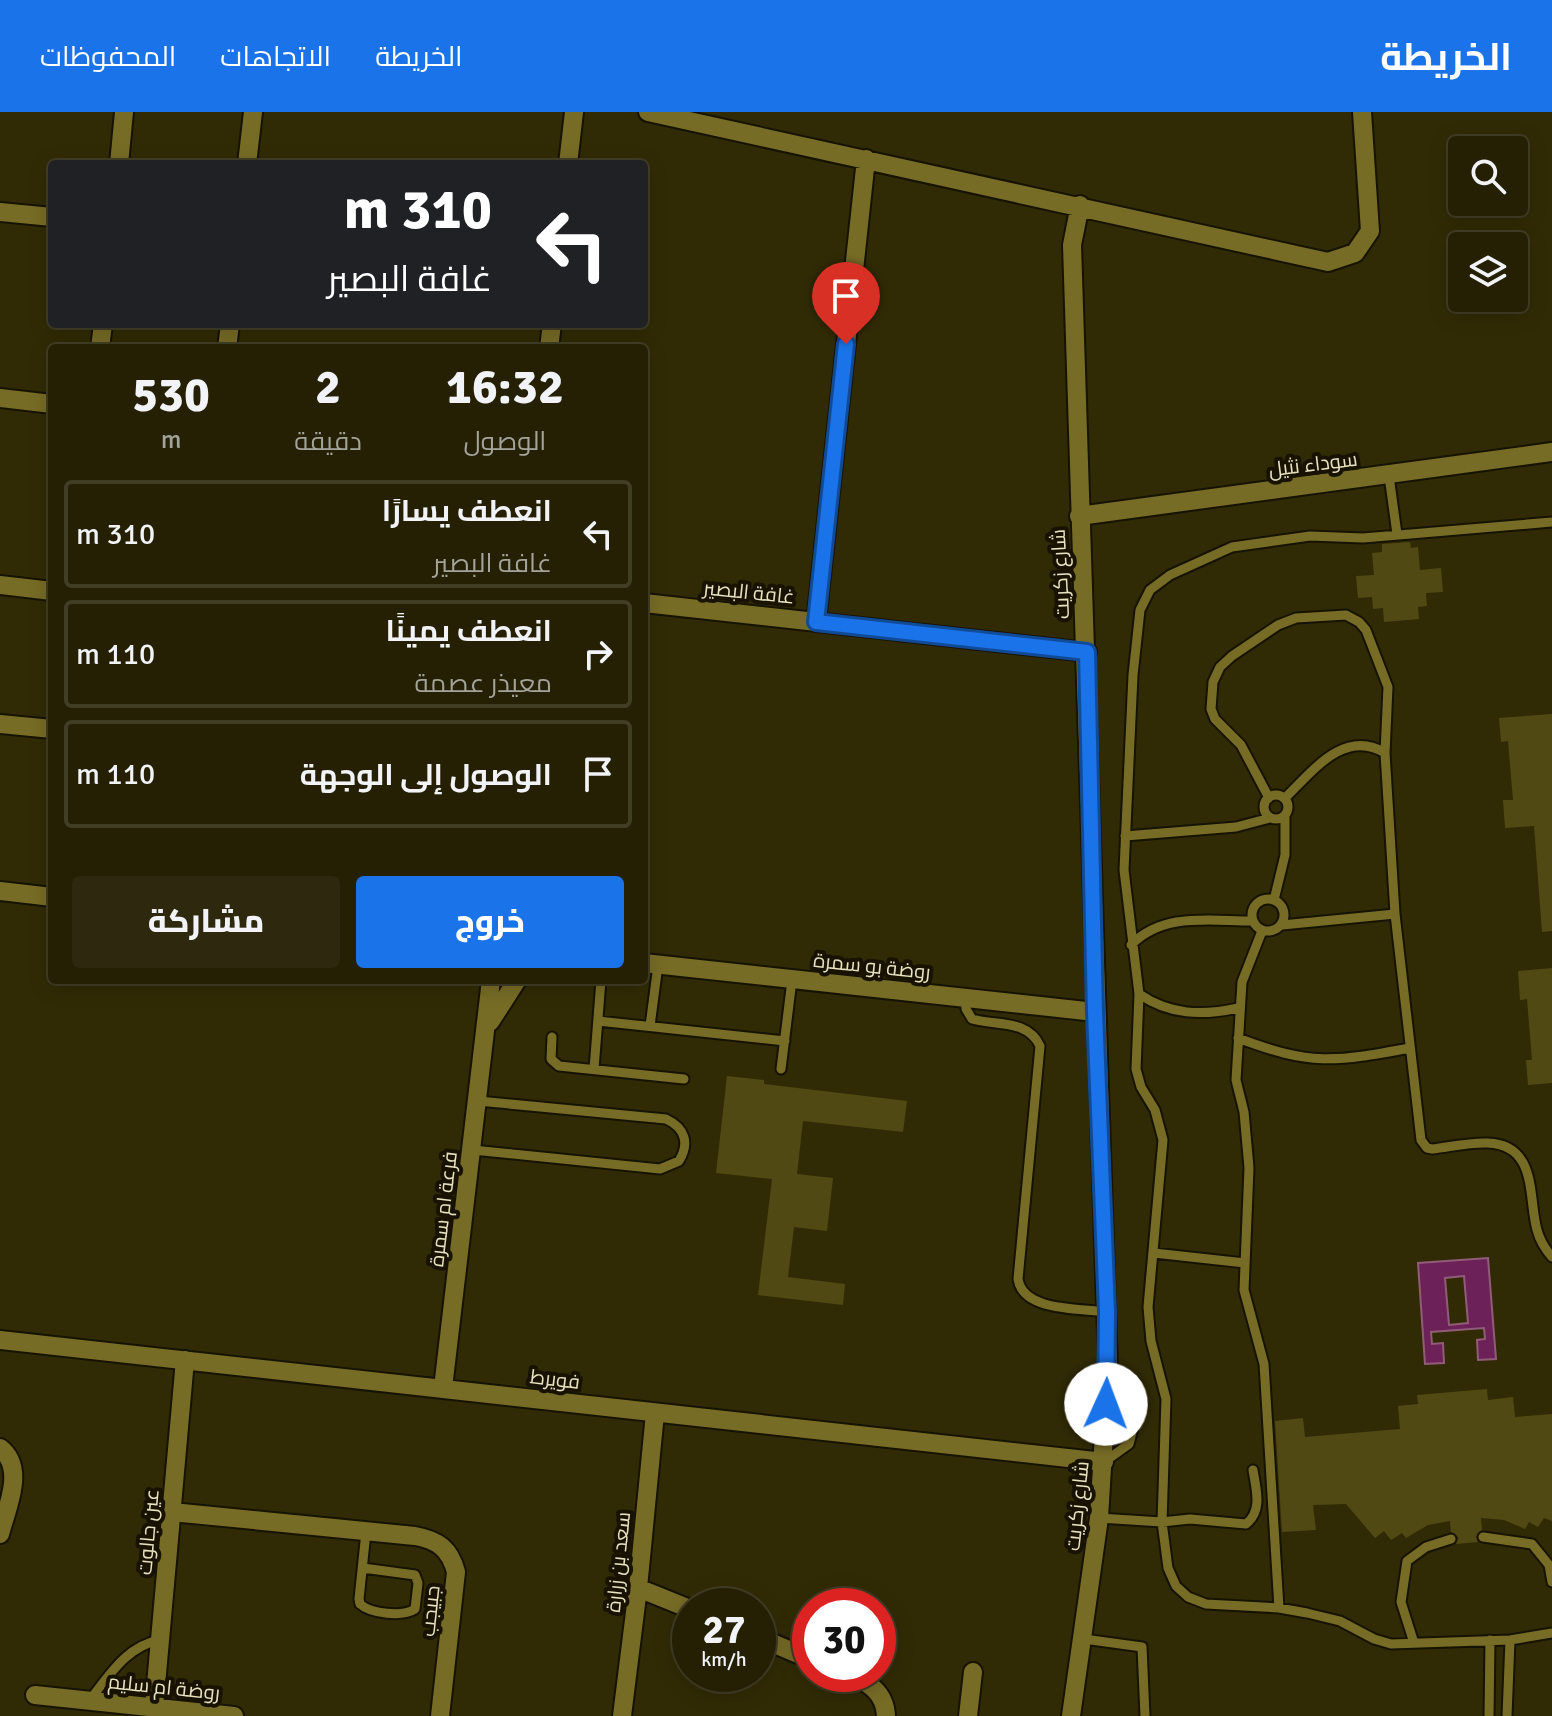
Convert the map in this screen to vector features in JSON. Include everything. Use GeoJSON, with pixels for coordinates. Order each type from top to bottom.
{"type":"FeatureCollection","features":[{"type":"Feature","properties":{"kind":"street"},"geometry":{"type":"LineString","coordinates":[[119,160],[124,112]]}},
{"type":"Feature","properties":{"kind":"street"},"geometry":{"type":"LineString","coordinates":[[247,160],[253,112]]}},
{"type":"Feature","properties":{"kind":"street"},"geometry":{"type":"LineString","coordinates":[[568,160],[574,112]]}},
{"type":"Feature","properties":{"kind":"street"},"geometry":{"type":"LineString","coordinates":[[648,112],[1319,260],[1347,258],[1362,247],[1370,231],[1362,112]]}},
{"type":"Feature","properties":{"kind":"street"},"geometry":{"type":"LineString","coordinates":[[816,622],[866,159]]}},
{"type":"Feature","properties":{"kind":"street","name":"شارع زكريت"},"geometry":{"type":"LineString","coordinates":[[1071,1716],[1099,1518],[1108,1367],[1072,245],[1080,205]]}},
{"type":"Feature","properties":{"kind":"street"},"geometry":{"type":"LineString","coordinates":[[0,212],[48,217]]}},
{"type":"Feature","properties":{"kind":"street"},"geometry":{"type":"LineString","coordinates":[[0,398],[48,404]]}},
{"type":"Feature","properties":{"kind":"street","name":"سوداء نثيل"},"geometry":{"type":"LineString","coordinates":[[1079,516],[1552,452]]}},
{"type":"Feature","properties":{"kind":"street"},"geometry":{"type":"LineString","coordinates":[[0,585],[48,591]]}},
{"type":"Feature","properties":{"kind":"street","name":"غافة البصير"},"geometry":{"type":"LineString","coordinates":[[648,603],[1087,652]]}},
{"type":"Feature","properties":{"kind":"street"},"geometry":{"type":"LineString","coordinates":[[0,724],[48,729]]}},
{"type":"Feature","properties":{"kind":"street"},"geometry":{"type":"LineString","coordinates":[[0,891],[48,897]]}},
{"type":"Feature","properties":{"kind":"street","name":"روضة بو سمرة"},"geometry":{"type":"LineString","coordinates":[[651,964],[1095,1012]]}},
{"type":"Feature","properties":{"kind":"street","name":"فرعة ام سمرة"},"geometry":{"type":"LineString","coordinates":[[443,1388],[490,984]]}},
{"type":"Feature","properties":{"kind":"street","name":"فرعة ام سمرة"},"geometry":{"type":"LineString","coordinates":[[484,1035],[495,1010],[514,984]]}},
{"type":"Feature","properties":{"kind":"street","name":"فويرط"},"geometry":{"type":"LineString","coordinates":[[0,1340],[1104,1462]]}},
{"type":"Feature","properties":{"kind":"street","name":"عين جالوت"},"geometry":{"type":"LineString","coordinates":[[154,1707],[185,1360]]}},
{"type":"Feature","properties":{"kind":"street","name":"سعد بن زرارة"},"geometry":{"type":"LineString","coordinates":[[622,1716],[655,1413]]}},
{"type":"Feature","properties":{"kind":"street"},"geometry":{"type":"LineString","coordinates":[[0,1448],[10,1456],[14,1470],[0,1534]]}},
{"type":"Feature","properties":{"kind":"street"},"geometry":{"type":"LineString","coordinates":[[172,1512],[366,1532]]}},
{"type":"Feature","properties":{"kind":"street","name":"جبيجب"},"geometry":{"type":"LineString","coordinates":[[366,1532],[430,1538],[443,1546],[452,1558],[456,1572],[440,1716]]}},
{"type":"Feature","properties":{"kind":"street"},"geometry":{"type":"LineString","coordinates":[[638,1588],[672,1602]]}},
{"type":"Feature","properties":{"kind":"street"},"geometry":{"type":"LineString","coordinates":[[968,1716],[973,1672]]}},
{"type":"Feature","properties":{"kind":"street"},"geometry":{"type":"LineString","coordinates":[[878,1692],[886,1716]]}},
{"type":"Feature","properties":{"kind":"street","name":"روضة ام سليم"},"geometry":{"type":"LineString","coordinates":[[35,1695],[88,1709],[154,1707],[234,1716]]}},
{"type":"Feature","properties":{"kind":"lane"},"geometry":{"type":"LineString","coordinates":[[1389,476],[1397,534]]}},
{"type":"Feature","properties":{"kind":"lane"},"geometry":{"type":"LineString","coordinates":[[1552,522],[1363,538],[1310,536],[1232,547],[1170,575],[1150,590],[1140,610],[1133,675],[1124,870],[1139,994],[1136,1069],[1141,1087],[1155,1110],[1163,1140],[1148,1307],[1151,1341],[1166,1399],[1162,1522],[1168,1568],[1176,1586],[1188,1597],[1206,1604],[1279,1608],[1340,1621],[1374,1639],[1391,1644],[1510,1640],[1552,1633]]}},
{"type":"Feature","properties":{"kind":"lane"},"geometry":{"type":"LineString","coordinates":[[1269,798],[1241,745],[1215,719],[1211,696],[1213,682],[1226,661],[1278,625],[1296,618],[1346,615],[1366,630],[1388,687],[1385,753],[1395,914],[1423,1145],[1432,1149],[1488,1143],[1503,1147],[1514,1155],[1524,1164],[1531,1181],[1536,1228],[1543,1246],[1552,1257]]}},
{"type":"Feature","properties":{"kind":"lane"},"geometry":{"type":"LineString","coordinates":[[1285,798],[1336,750],[1361,745],[1376,747],[1385,753]]}},
{"type":"Feature","properties":{"kind":"lane"},"geometry":{"type":"LineString","coordinates":[[1270,818],[1264,807],[1269,798],[1278,795],[1285,798],[1288,805],[1285,855],[1274,900]]}},
{"type":"Feature","properties":{"kind":"lane"},"geometry":{"type":"LineString","coordinates":[[1125,836],[1236,827],[1285,815]]}},
{"type":"Feature","properties":{"kind":"lane"},"geometry":{"type":"LineString","coordinates":[[1282,925],[1284,910],[1274,900],[1260,901],[1252,913],[1252,921],[1262,931],[1270,932],[1282,925],[1395,914]]}},
{"type":"Feature","properties":{"kind":"lane"},"geometry":{"type":"LineString","coordinates":[[1131,945],[1142,933],[1169,921],[1252,921]]}},
{"type":"Feature","properties":{"kind":"lane"},"geometry":{"type":"LineString","coordinates":[[1262,931],[1242,982],[1238,1008],[1237,1091],[1244,1112],[1249,1168],[1244,1290],[1264,1364],[1279,1608]]}},
{"type":"Feature","properties":{"kind":"lane"},"geometry":{"type":"LineString","coordinates":[[650,1026],[651,964]]}},
{"type":"Feature","properties":{"kind":"lane"},"geometry":{"type":"LineString","coordinates":[[781,1069],[792,980]]}},
{"type":"Feature","properties":{"kind":"lane"},"geometry":{"type":"LineString","coordinates":[[594,1069],[601,984]]}},
{"type":"Feature","properties":{"kind":"lane"},"geometry":{"type":"LineString","coordinates":[[1139,994],[1184,1013],[1210,1015],[1238,1008]]}},
{"type":"Feature","properties":{"kind":"lane"},"geometry":{"type":"LineString","coordinates":[[966,999],[966,1009],[972,1019],[1021,1027],[1034,1035],[1040,1046],[1018,1279],[1021,1290],[1035,1301],[1107,1312]]}},
{"type":"Feature","properties":{"kind":"lane"},"geometry":{"type":"LineString","coordinates":[[598,1021],[785,1041]]}},
{"type":"Feature","properties":{"kind":"lane"},"geometry":{"type":"LineString","coordinates":[[552,1037],[551,1059],[555,1064],[684,1079]]}},
{"type":"Feature","properties":{"kind":"lane"},"geometry":{"type":"LineString","coordinates":[[1238,1038],[1288,1056],[1322,1061],[1352,1059],[1410,1048]]}},
{"type":"Feature","properties":{"kind":"lane"},"geometry":{"type":"LineString","coordinates":[[473,1150],[660,1169],[679,1161],[686,1141],[683,1131],[666,1119],[478,1101]]}},
{"type":"Feature","properties":{"kind":"lane"},"geometry":{"type":"LineString","coordinates":[[1154,1253],[1245,1263]]}},
{"type":"Feature","properties":{"kind":"lane"},"geometry":{"type":"LineString","coordinates":[[1104,1462],[1129,1444],[1135,1400],[1131,1386],[1108,1367]]}},
{"type":"Feature","properties":{"kind":"lane"},"geometry":{"type":"LineString","coordinates":[[1099,1518],[1162,1522],[1190,1519],[1246,1524],[1255,1517],[1257,1509],[1253,1470]]}},
{"type":"Feature","properties":{"kind":"lane"},"geometry":{"type":"LineString","coordinates":[[363,1568],[415,1575],[418,1583],[415,1609],[406,1614],[363,1608],[359,1599],[366,1532]]}},
{"type":"Feature","properties":{"kind":"lane"},"geometry":{"type":"LineString","coordinates":[[1483,1537],[1532,1544],[1549,1565],[1552,1582]]}},
{"type":"Feature","properties":{"kind":"lane"},"geometry":{"type":"LineString","coordinates":[[1414,1643],[1401,1602],[1407,1561],[1426,1547],[1451,1539]]}},
{"type":"Feature","properties":{"kind":"lane"},"geometry":{"type":"LineString","coordinates":[[1084,1639],[1142,1647],[1145,1716]]}},
{"type":"Feature","properties":{"kind":"lane"},"geometry":{"type":"LineString","coordinates":[[88,1709],[130,1652],[145,1643],[160,1640]]}},
{"type":"Feature","properties":{"kind":"lane"},"geometry":{"type":"LineString","coordinates":[[1489,1716],[1490,1640]]}},
{"type":"Feature","properties":{"kind":"lane"},"geometry":{"type":"LineString","coordinates":[[1507,1716],[1510,1640]]}},
{"type":"Feature","properties":{"kind":"shaded area"},"geometry":{"type":"Polygon","coordinates":[[[1488,1258],[1496,1359],[1478,1360],[1477,1340],[1485,1339],[1484,1328],[1431,1332],[1432,1344],[1443,1343],[1444,1363],[1425,1364],[1418,1263],[1488,1258]],[[1464,1276],[1445,1278],[1449,1325],[1468,1323],[1464,1276]]]}},
{"type":"Feature","properties":{"kind":"building"},"geometry":{"type":"Polygon","coordinates":[[[1410,542],[1411,548],[1418,547],[1420,570],[1441,568],[1443,592],[1426,593],[1427,606],[1418,607],[1419,619],[1384,622],[1383,608],[1373,609],[1372,597],[1358,598],[1356,576],[1374,575],[1372,553],[1382,552],[1382,544],[1410,542]]]}},
{"type":"Feature","properties":{"kind":"building"},"geometry":{"type":"Polygon","coordinates":[[[1552,714],[1552,931],[1542,932],[1534,826],[1505,828],[1503,800],[1513,800],[1508,741],[1501,742],[1499,718],[1552,714]]]}},
{"type":"Feature","properties":{"kind":"building"},"geometry":{"type":"Polygon","coordinates":[[[1552,968],[1552,1083],[1528,1085],[1526,1060],[1532,1060],[1527,999],[1520,1000],[1518,971],[1552,968]]]}},
{"type":"Feature","properties":{"kind":"building"},"geometry":{"type":"Polygon","coordinates":[[[727,1076],[764,1080],[764,1084],[907,1101],[903,1132],[803,1121],[797,1174],[833,1178],[827,1231],[794,1227],[788,1277],[845,1284],[843,1305],[758,1295],[772,1179],[716,1173],[727,1076]]]}},
{"type":"Feature","properties":{"kind":"building"},"geometry":{"type":"Polygon","coordinates":[[[1487,1389],[1488,1400],[1513,1397],[1515,1417],[1552,1414],[1552,1521],[1544,1518],[1538,1527],[1529,1522],[1525,1529],[1504,1520],[1481,1518],[1482,1530],[1476,1537],[1478,1542],[1456,1544],[1458,1537],[1451,1532],[1450,1521],[1428,1525],[1406,1538],[1402,1533],[1391,1540],[1384,1531],[1375,1538],[1346,1504],[1313,1505],[1316,1530],[1282,1532],[1275,1421],[1303,1418],[1305,1437],[1400,1429],[1398,1406],[1418,1404],[1417,1395],[1487,1389]]]}},
{"type":"Feature","properties":{"kind":"route"},"geometry":{"type":"LineString","coordinates":[[846,344],[816,622],[1087,652],[1095,1012],[1107,1312],[1106,1404]]}}]}
